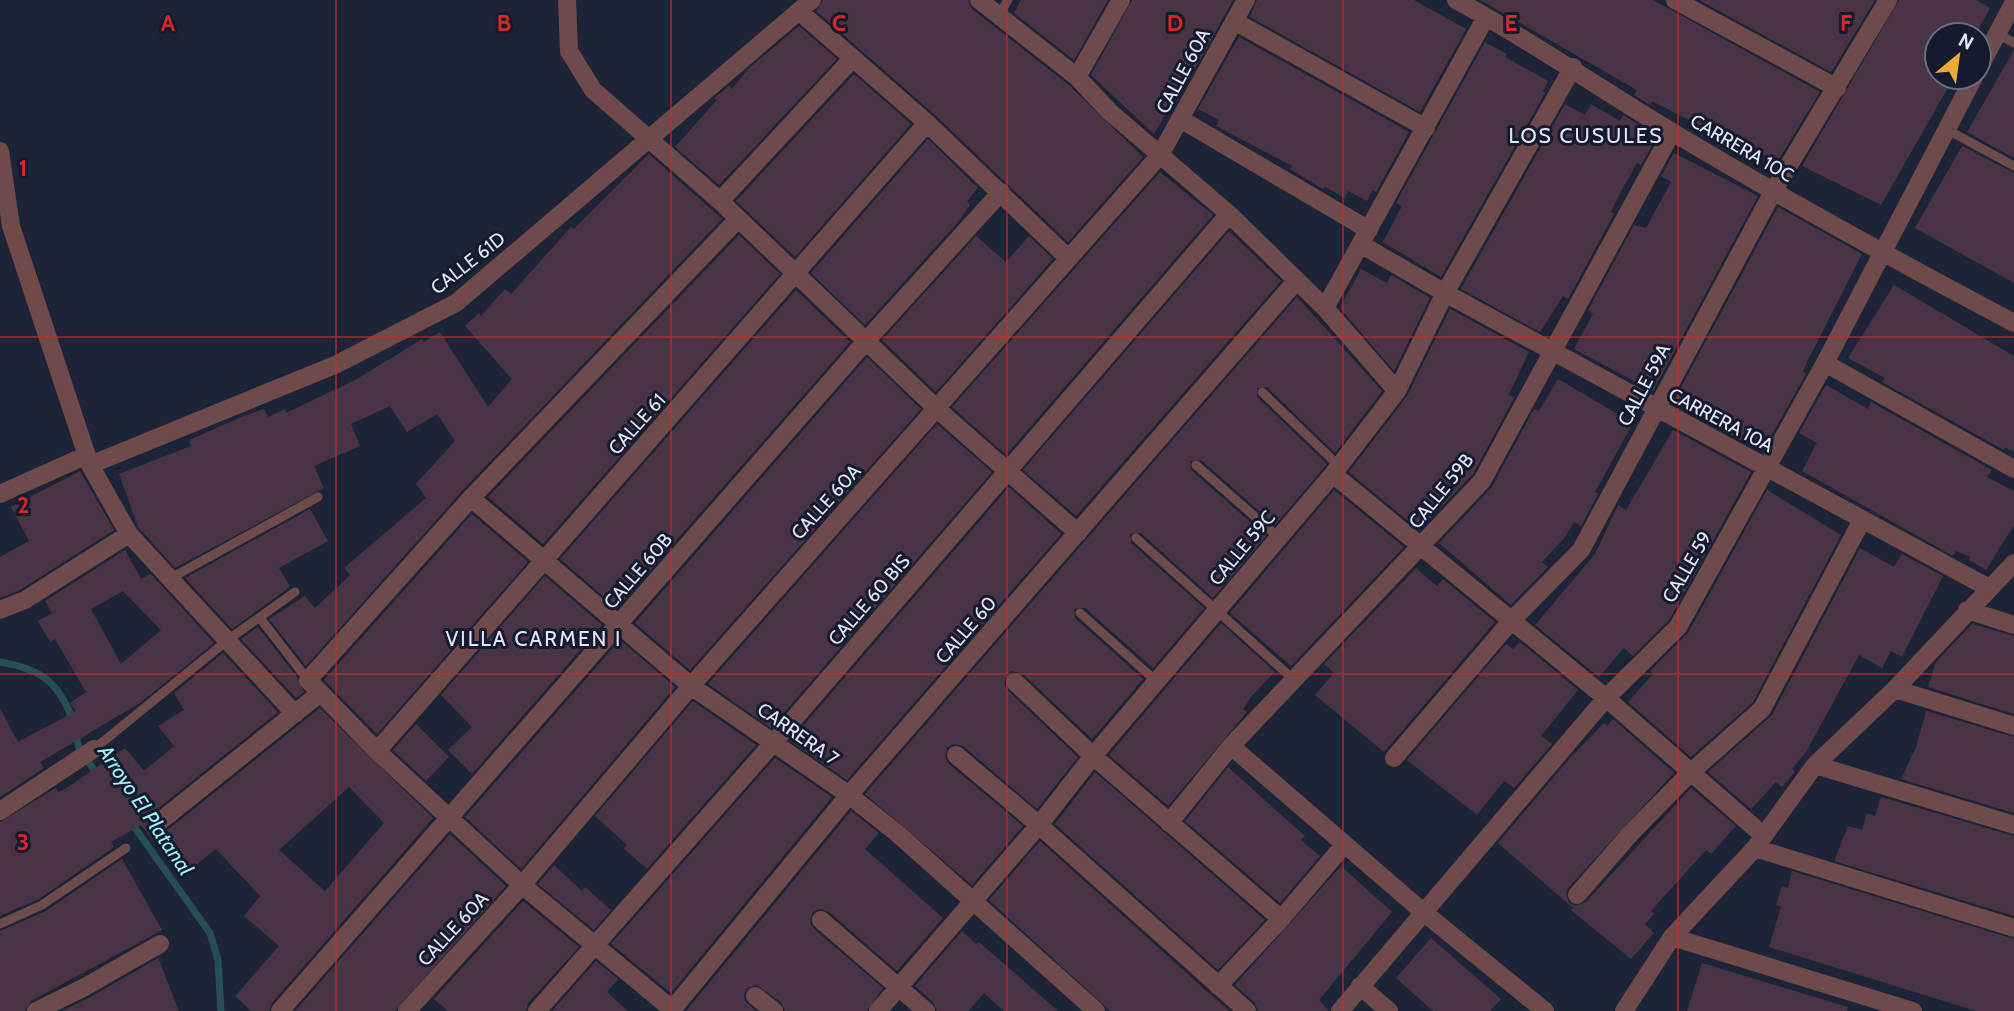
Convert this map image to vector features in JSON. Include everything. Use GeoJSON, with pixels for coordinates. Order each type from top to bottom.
{"type":"FeatureCollection","features":[{"type":"Feature","properties":{"kind":"street"},"geometry":{"type":"LineString","coordinates":[[568,0],[569,51],[593,90],[720,201],[937,409],[1078,533]]}},
{"type":"Feature","properties":{"kind":"street"},"geometry":{"type":"LineString","coordinates":[[979,0],[1004,8],[1110,112],[1229,214],[1325,308],[1397,391]]}},
{"type":"Feature","properties":{"kind":"street"},"geometry":{"type":"LineString","coordinates":[[1077,77],[1121,0]]}},
{"type":"Feature","properties":{"kind":"street","name":"CALLE 60A"},"geometry":{"type":"LineString","coordinates":[[407,1011],[522,885],[691,686],[937,409],[1067,257],[1160,155],[1182,120],[1246,0]]}},
{"type":"Feature","properties":{"kind":"street"},"geometry":{"type":"LineString","coordinates":[[1675,0],[1838,88]]}},
{"type":"Feature","properties":{"kind":"street","name":"CALLE 59A"},"geometry":{"type":"LineString","coordinates":[[1394,758],[1512,620],[1581,550],[1774,190],[1838,88],[1888,0]]}},
{"type":"Feature","properties":{"kind":"street","name":"CARRERA 10C"},"geometry":{"type":"LineString","coordinates":[[1466,2],[1486,18],[1573,68],[1672,132],[1881,253],[2014,323]]}},
{"type":"Feature","properties":{"kind":"street"},"geometry":{"type":"LineString","coordinates":[[1993,43],[2014,2]]}},
{"type":"Feature","properties":{"kind":"street"},"geometry":{"type":"LineString","coordinates":[[806,6],[853,58],[927,123],[1067,257]]}},
{"type":"Feature","properties":{"kind":"street","name":"CALLE 61D"},"geometry":{"type":"LineString","coordinates":[[0,494],[335,365],[456,303],[806,6]]}},
{"type":"Feature","properties":{"kind":"street"},"geometry":{"type":"LineString","coordinates":[[1325,308],[1486,18]]}},
{"type":"Feature","properties":{"kind":"street"},"geometry":{"type":"LineString","coordinates":[[1234,21],[1426,128]]}},
{"type":"Feature","properties":{"kind":"street"},"geometry":{"type":"LineString","coordinates":[[720,201],[853,58]]}},
{"type":"Feature","properties":{"kind":"street","name":"CALLE 59C"},"geometry":{"type":"LineString","coordinates":[[878,1011],[1039,825],[1093,755],[1336,470],[1397,391],[1445,293],[1573,68]]}},
{"type":"Feature","properties":{"kind":"street","name":"CALLE 59"},"geometry":{"type":"LineString","coordinates":[[1340,1011],[1422,911],[1606,698],[1678,626],[1825,363],[1966,91]]}},
{"type":"Feature","properties":{"kind":"street","name":"CARRERA 10A"},"geometry":{"type":"LineString","coordinates":[[1182,120],[1366,238],[1445,293],[1989,588]]}},
{"type":"Feature","properties":{"kind":"street","name":"CALLE 61"},"geometry":{"type":"LineString","coordinates":[[377,751],[798,274],[927,123]]}},
{"type":"Feature","properties":{"kind":"street","name":"CALLE 59B"},"geometry":{"type":"LineString","coordinates":[[1169,823],[1231,746],[1423,547],[1482,481],[1672,132]]}},
{"type":"Feature","properties":{"kind":"street"},"geometry":{"type":"LineString","coordinates":[[0,151],[11,226],[88,460],[129,534],[229,639],[295,714]]}},
{"type":"Feature","properties":{"kind":"street","name":"CALLE 60B"},"geometry":{"type":"LineString","coordinates":[[280,1011],[866,341],[1001,192]]}},
{"type":"Feature","properties":{"kind":"street","name":"CALLE 60 BIS"},"geometry":{"type":"LineString","coordinates":[[537,1011],[593,944],[774,742],[1229,214]]}},
{"type":"Feature","properties":{"kind":"street"},"geometry":{"type":"LineString","coordinates":[[158,823],[295,714],[313,687],[471,498],[738,219]]}},
{"type":"Feature","properties":{"kind":"street","name":"CALLE 60"},"geometry":{"type":"LineString","coordinates":[[672,1011],[849,795],[1297,279]]}},
{"type":"Feature","properties":{"kind":"street"},"geometry":{"type":"LineString","coordinates":[[1825,363],[2014,469]]}},
{"type":"Feature","properties":{"kind":"street"},"geometry":{"type":"LineString","coordinates":[[1336,470],[1423,547],[1606,698],[1690,773],[1759,842],[2014,928]]}},
{"type":"Feature","properties":{"kind":"street","name":"CARRERA 7"},"geometry":{"type":"LineString","coordinates":[[471,498],[691,686],[849,795],[898,834],[1096,1011]]}},
{"type":"Feature","properties":{"kind":"street"},"geometry":{"type":"LineString","coordinates":[[1577,895],[1631,833],[1690,773],[1762,709],[1862,520]]}},
{"type":"Feature","properties":{"kind":"street"},"geometry":{"type":"LineString","coordinates":[[0,610],[25,600],[129,534]]}},
{"type":"Feature","properties":{"kind":"street"},"geometry":{"type":"LineString","coordinates":[[1624,1011],[1672,937],[1759,842],[1815,765],[1895,689],[2014,563]]}},
{"type":"Feature","properties":{"kind":"street"},"geometry":{"type":"LineString","coordinates":[[1967,610],[2014,625]]}},
{"type":"Feature","properties":{"kind":"street"},"geometry":{"type":"LineString","coordinates":[[1015,682],[1169,823],[1281,919]]}},
{"type":"Feature","properties":{"kind":"street"},"geometry":{"type":"LineString","coordinates":[[313,687],[377,751],[522,885],[672,1011]]}},
{"type":"Feature","properties":{"kind":"street"},"geometry":{"type":"LineString","coordinates":[[1895,689],[2014,726]]}},
{"type":"Feature","properties":{"kind":"street"},"geometry":{"type":"LineString","coordinates":[[1231,746],[1422,911],[1545,1011]]}},
{"type":"Feature","properties":{"kind":"street"},"geometry":{"type":"LineString","coordinates":[[1,809],[94,749]]}},
{"type":"Feature","properties":{"kind":"street"},"geometry":{"type":"LineString","coordinates":[[956,755],[1039,825],[1247,1011]]}},
{"type":"Feature","properties":{"kind":"street"},"geometry":{"type":"LineString","coordinates":[[1815,765],[2014,825]]}},
{"type":"Feature","properties":{"kind":"street"},"geometry":{"type":"LineString","coordinates":[[1218,986],[1281,919],[1344,845]]}},
{"type":"Feature","properties":{"kind":"street"},"geometry":{"type":"LineString","coordinates":[[821,920],[926,1011]]}},
{"type":"Feature","properties":{"kind":"street"},"geometry":{"type":"LineString","coordinates":[[1672,937],[1913,1011]]}},
{"type":"Feature","properties":{"kind":"street"},"geometry":{"type":"LineString","coordinates":[[36,1011],[83,988],[160,944]]}},
{"type":"Feature","properties":{"kind":"street"},"geometry":{"type":"LineString","coordinates":[[1360,986],[1389,1011]]}},
{"type":"Feature","properties":{"kind":"street"},"geometry":{"type":"LineString","coordinates":[[755,996],[774,1011]]}},
{"type":"Feature","properties":{"kind":"lane"},"geometry":{"type":"LineString","coordinates":[[1998,34],[2014,43]]}},
{"type":"Feature","properties":{"kind":"lane"},"geometry":{"type":"LineString","coordinates":[[1945,129],[2014,166]]}},
{"type":"Feature","properties":{"kind":"lane"},"geometry":{"type":"LineString","coordinates":[[1262,392],[1336,470]]}},
{"type":"Feature","properties":{"kind":"lane"},"geometry":{"type":"LineString","coordinates":[[1196,465],[1278,537]]}},
{"type":"Feature","properties":{"kind":"lane"},"geometry":{"type":"LineString","coordinates":[[171,578],[318,497]]}},
{"type":"Feature","properties":{"kind":"lane"},"geometry":{"type":"LineString","coordinates":[[1136,538],[1293,679]]}},
{"type":"Feature","properties":{"kind":"lane"},"geometry":{"type":"LineString","coordinates":[[94,749],[229,639],[295,592]]}},
{"type":"Feature","properties":{"kind":"lane"},"geometry":{"type":"LineString","coordinates":[[1080,613],[1156,681]]}},
{"type":"Feature","properties":{"kind":"lane"},"geometry":{"type":"LineString","coordinates":[[260,618],[313,687]]}},
{"type":"Feature","properties":{"kind":"lane"},"geometry":{"type":"LineString","coordinates":[[0,924],[42,905],[126,848]]}},
{"type":"Feature","properties":{"kind":"building"},"geometry":{"type":"Polygon","coordinates":[[[823,0],[968,0],[972,9],[1069,85],[1143,157],[1068,242],[935,115],[816,11],[823,0]]]}},
{"type":"Feature","properties":{"kind":"building"},"geometry":{"type":"Polygon","coordinates":[[[1021,0],[1108,0],[1074,60],[1014,13],[1021,0]]]}},
{"type":"Feature","properties":{"kind":"building"},"geometry":{"type":"Polygon","coordinates":[[[1132,0],[1233,0],[1179,98],[1175,98],[1154,134],[1091,75],[1132,0]]]}},
{"type":"Feature","properties":{"kind":"building"},"geometry":{"type":"Polygon","coordinates":[[[1257,0],[1414,0],[1466,29],[1420,112],[1250,17],[1257,0]]]}},
{"type":"Feature","properties":{"kind":"building"},"geometry":{"type":"Polygon","coordinates":[[[1480,0],[1653,0],[1820,92],[1777,162],[1732,137],[1730,141],[1652,101],[1650,105],[1634,95],[1637,90],[1480,0]]]}},
{"type":"Feature","properties":{"kind":"building"},"geometry":{"type":"Polygon","coordinates":[[[1699,0],[1875,0],[1831,72],[1699,0]]]}},
{"type":"Feature","properties":{"kind":"building"},"geometry":{"type":"Polygon","coordinates":[[[1899,0],[1976,0],[1990,8],[1983,21],[1923,21],[1923,91],[1946,91],[1881,205],[1802,166],[1899,0]]]}},
{"type":"Feature","properties":{"kind":"building"},"geometry":{"type":"Polygon","coordinates":[[[799,26],[837,59],[719,185],[675,147],[717,100],[714,98],[729,86],[732,89],[748,69],[799,26]]]}},
{"type":"Feature","properties":{"kind":"building"},"geometry":{"type":"Polygon","coordinates":[[[1239,37],[1409,132],[1376,192],[1373,190],[1367,201],[1348,191],[1345,198],[1325,187],[1323,189],[1290,169],[1292,166],[1216,126],[1219,120],[1198,109],[1239,37]]]}},
{"type":"Feature","properties":{"kind":"building"},"geometry":{"type":"Polygon","coordinates":[[[1485,42],[1507,54],[1505,57],[1548,81],[1543,91],[1545,93],[1441,277],[1383,242],[1402,206],[1396,203],[1485,42]]]}},
{"type":"Feature","properties":{"kind":"building"},"geometry":{"type":"Polygon","coordinates":[[[2014,50],[2014,158],[1967,132],[1990,91],[1993,91],[2014,50]]]}},
{"type":"Feature","properties":{"kind":"building"},"geometry":{"type":"Polygon","coordinates":[[[854,74],[911,124],[795,257],[736,201],[854,74]]]}},
{"type":"Feature","properties":{"kind":"building"},"geometry":{"type":"Polygon","coordinates":[[[1565,104],[1585,115],[1591,104],[1620,121],[1623,115],[1639,125],[1635,132],[1654,142],[1641,165],[1637,163],[1618,197],[1611,212],[1614,214],[1568,299],[1563,296],[1540,332],[1461,289],[1565,104]]]}},
{"type":"Feature","properties":{"kind":"building"},"geometry":{"type":"Polygon","coordinates":[[[928,139],[978,188],[967,201],[970,205],[959,221],[865,325],[811,273],[928,139]]]}},
{"type":"Feature","properties":{"kind":"building"},"geometry":{"type":"Polygon","coordinates":[[[1962,146],[2014,173],[2014,283],[1915,228],[1962,146]]]}},
{"type":"Feature","properties":{"kind":"building"},"geometry":{"type":"Polygon","coordinates":[[[1674,153],[1758,196],[1653,391],[1574,349],[1593,314],[1588,310],[1634,225],[1646,228],[1671,182],[1661,176],[1674,153]]]}},
{"type":"Feature","properties":{"kind":"building"},"geometry":{"type":"Polygon","coordinates":[[[649,154],[722,219],[463,490],[306,666],[269,619],[305,596],[315,608],[350,575],[344,568],[426,498],[416,484],[455,441],[437,414],[407,432],[390,406],[351,424],[360,446],[314,466],[324,488],[175,568],[138,527],[119,474],[191,446],[189,440],[244,416],[264,409],[268,417],[285,409],[286,413],[357,379],[422,339],[424,342],[440,332],[488,407],[512,379],[465,326],[479,313],[481,316],[505,289],[511,294],[571,227],[574,229],[649,154]]]}},
{"type":"Feature","properties":{"kind":"building"},"geometry":{"type":"Polygon","coordinates":[[[1160,172],[1213,215],[1006,455],[952,407],[1160,172]]]}},
{"type":"Feature","properties":{"kind":"building"},"geometry":{"type":"Polygon","coordinates":[[[1778,207],[1862,254],[1806,364],[1803,372],[1806,374],[1762,452],[1673,402],[1778,207]]]}},
{"type":"Feature","properties":{"kind":"building"},"geometry":{"type":"Polygon","coordinates":[[[1229,231],[1281,281],[1076,516],[1023,470],[1229,231]]]}},
{"type":"Feature","properties":{"kind":"building"},"geometry":{"type":"Polygon","coordinates":[[[739,235],[780,274],[543,544],[488,497],[739,235]]]}},
{"type":"Feature","properties":{"kind":"building"},"geometry":{"type":"Polygon","coordinates":[[[976,236],[1006,262],[1029,236],[1053,259],[936,392],[882,340],[976,236]]]}},
{"type":"Feature","properties":{"kind":"building"},"geometry":{"type":"Polygon","coordinates":[[[1361,269],[1387,283],[1391,275],[1430,298],[1394,371],[1340,308],[1361,269]]]}},
{"type":"Feature","properties":{"kind":"building"},"geometry":{"type":"Polygon","coordinates":[[[1894,285],[2014,356],[2014,452],[2005,447],[2004,450],[1882,382],[1885,378],[1848,358],[1894,285]]]}},
{"type":"Feature","properties":{"kind":"building"},"geometry":{"type":"Polygon","coordinates":[[[796,290],[850,342],[617,608],[560,559],[796,290]]]}},
{"type":"Feature","properties":{"kind":"building"},"geometry":{"type":"Polygon","coordinates":[[[1297,297],[1382,391],[1335,453],[1267,387],[1257,388],[1257,397],[1327,464],[1275,525],[1201,460],[1190,461],[1191,470],[1266,536],[1213,598],[1141,533],[1130,534],[1131,543],[1204,608],[1153,668],[1085,608],[1074,609],[1075,618],[1143,679],[1092,739],[1023,674],[1012,671],[1006,675],[1004,685],[1007,690],[1078,757],[1037,809],[963,746],[953,744],[947,748],[945,758],[949,764],[1023,826],[972,885],[865,794],[1297,297]]]}},
{"type":"Feature","properties":{"kind":"building"},"geometry":{"type":"Polygon","coordinates":[[[1450,309],[1529,352],[1509,394],[1514,398],[1473,474],[1419,530],[1349,472],[1407,396],[1450,309]]]}},
{"type":"Feature","properties":{"kind":"building"},"geometry":{"type":"Polygon","coordinates":[[[867,357],[921,409],[690,670],[635,623],[867,357]]]}},
{"type":"Feature","properties":{"kind":"building"},"geometry":{"type":"Polygon","coordinates":[[[1558,379],[1633,423],[1595,492],[1598,494],[1581,526],[1574,522],[1565,537],[1542,562],[1548,567],[1511,605],[1439,543],[1492,487],[1534,409],[1539,411],[1558,379]]]}},
{"type":"Feature","properties":{"kind":"building"},"geometry":{"type":"Polygon","coordinates":[[[1826,385],[1868,409],[1871,402],[1992,470],[1987,477],[2014,491],[2014,525],[1986,570],[1969,560],[1970,557],[1956,551],[1953,556],[1802,471],[1817,443],[1799,433],[1826,385]]]}},
{"type":"Feature","properties":{"kind":"building"},"geometry":{"type":"Polygon","coordinates":[[[937,424],[992,472],[771,728],[708,684],[937,424]]]}},
{"type":"Feature","properties":{"kind":"building"},"geometry":{"type":"Polygon","coordinates":[[[1673,430],[1751,472],[1669,620],[1633,656],[1624,648],[1599,677],[1535,625],[1595,554],[1618,505],[1626,510],[1673,430]]]}},
{"type":"Feature","properties":{"kind":"building"},"geometry":{"type":"Polygon","coordinates":[[[80,471],[114,530],[20,590],[0,598],[0,557],[29,541],[11,507],[80,471]]]}},
{"type":"Feature","properties":{"kind":"building"},"geometry":{"type":"Polygon","coordinates":[[[1009,487],[1061,534],[847,780],[790,741],[1009,487]]]}},
{"type":"Feature","properties":{"kind":"building"},"geometry":{"type":"Polygon","coordinates":[[[1334,490],[1404,547],[1291,666],[1230,613],[1334,490]]]}},
{"type":"Feature","properties":{"kind":"building"},"geometry":{"type":"Polygon","coordinates":[[[1767,490],[1841,535],[1753,702],[1691,757],[1628,702],[1653,674],[1650,671],[1688,633],[1767,490]]]}},
{"type":"Feature","properties":{"kind":"building"},"geometry":{"type":"Polygon","coordinates":[[[310,509],[328,541],[279,568],[290,587],[232,629],[185,578],[310,509]]]}},
{"type":"Feature","properties":{"kind":"building"},"geometry":{"type":"Polygon","coordinates":[[[472,514],[528,562],[377,734],[324,680],[472,514]]]}},
{"type":"Feature","properties":{"kind":"building"},"geometry":{"type":"Polygon","coordinates":[[[1860,548],[1894,567],[1902,554],[1943,576],[1902,657],[1891,651],[1882,668],[1859,655],[1806,752],[1792,769],[1795,772],[1782,787],[1776,782],[1751,809],[1708,772],[1772,715],[1860,548]]]}},
{"type":"Feature","properties":{"kind":"building"},"geometry":{"type":"Polygon","coordinates":[[[125,550],[141,579],[151,574],[214,643],[140,703],[40,762],[44,768],[0,797],[0,708],[18,742],[76,711],[70,703],[86,692],[55,639],[50,642],[38,621],[52,613],[45,601],[125,550]],[[123,591],[91,609],[121,664],[161,630],[123,591]]]}},
{"type":"Feature","properties":{"kind":"building"},"geometry":{"type":"Polygon","coordinates":[[[1416,568],[1437,586],[1443,579],[1495,622],[1384,752],[1315,695],[1334,673],[1324,664],[1416,568]]]}},
{"type":"Feature","properties":{"kind":"building"},"geometry":{"type":"Polygon","coordinates":[[[545,576],[602,625],[472,774],[448,750],[472,727],[441,695],[545,576]]]}},
{"type":"Feature","properties":{"kind":"building"},"geometry":{"type":"Polygon","coordinates":[[[1221,623],[1275,672],[1250,698],[1243,709],[1247,712],[1168,806],[1109,755],[1221,623]]]}},
{"type":"Feature","properties":{"kind":"building"},"geometry":{"type":"Polygon","coordinates":[[[1972,624],[2014,636],[2014,714],[1928,687],[1936,662],[1972,624]]]}},
{"type":"Feature","properties":{"kind":"building"},"geometry":{"type":"Polygon","coordinates":[[[258,627],[297,677],[304,692],[296,698],[241,639],[258,627]]]}},
{"type":"Feature","properties":{"kind":"building"},"geometry":{"type":"Polygon","coordinates":[[[620,640],[675,687],[521,869],[465,817],[620,640]]]}},
{"type":"Feature","properties":{"kind":"building"},"geometry":{"type":"Polygon","coordinates":[[[1520,642],[1578,690],[1541,736],[1552,744],[1514,788],[1504,781],[1477,815],[1407,760],[1506,644],[1513,649],[1520,642]]]}},
{"type":"Feature","properties":{"kind":"building"},"geometry":{"type":"Polygon","coordinates":[[[223,653],[278,712],[151,814],[147,824],[150,831],[159,834],[165,832],[320,708],[433,818],[271,1004],[269,1011],[251,1011],[235,996],[279,946],[244,916],[260,896],[216,849],[182,876],[141,825],[111,842],[114,847],[39,899],[0,916],[0,822],[56,788],[58,792],[65,789],[125,748],[144,771],[174,746],[158,726],[184,710],[174,693],[223,653]],[[349,787],[279,850],[325,891],[384,823],[349,787]]]}},
{"type":"Feature","properties":{"kind":"building"},"geometry":{"type":"Polygon","coordinates":[[[693,701],[756,745],[647,869],[624,849],[627,845],[595,816],[693,701]]]}},
{"type":"Feature","properties":{"kind":"building"},"geometry":{"type":"Polygon","coordinates":[[[1926,711],[2014,737],[2014,813],[1901,779],[1916,747],[1926,711]]]}},
{"type":"Feature","properties":{"kind":"building"},"geometry":{"type":"Polygon","coordinates":[[[1613,719],[1674,773],[1568,888],[1566,893],[1569,903],[1576,906],[1586,902],[1691,788],[1736,826],[1711,854],[1706,850],[1651,911],[1654,914],[1645,924],[1654,933],[1631,959],[1571,910],[1573,908],[1498,843],[1570,758],[1604,723],[1607,726],[1613,719]]]}},
{"type":"Feature","properties":{"kind":"building"},"geometry":{"type":"Polygon","coordinates":[[[416,724],[449,757],[426,781],[393,750],[416,724]]]}},
{"type":"Feature","properties":{"kind":"building"},"geometry":{"type":"Polygon","coordinates":[[[775,758],[832,797],[671,993],[611,944],[775,758]]]}},
{"type":"Feature","properties":{"kind":"building"},"geometry":{"type":"Polygon","coordinates":[[[1228,767],[1305,836],[1301,840],[1320,856],[1280,903],[1185,821],[1228,767]]]}},
{"type":"Feature","properties":{"kind":"building"},"geometry":{"type":"Polygon","coordinates":[[[1095,772],[1265,920],[1218,970],[1055,824],[1095,772]]]}},
{"type":"Feature","properties":{"kind":"building"},"geometry":{"type":"Polygon","coordinates":[[[1881,797],[2014,836],[2014,916],[1834,861],[1848,826],[1862,830],[1867,813],[1875,816],[1881,797]]]}},
{"type":"Feature","properties":{"kind":"building"},"geometry":{"type":"Polygon","coordinates":[[[851,811],[879,833],[865,849],[943,918],[897,971],[828,911],[818,909],[812,913],[810,923],[814,929],[883,988],[867,1011],[785,1011],[781,1002],[756,985],[747,988],[744,995],[745,1001],[756,1011],[686,1011],[851,811]]]}},
{"type":"Feature","properties":{"kind":"building"},"geometry":{"type":"Polygon","coordinates":[[[450,834],[506,886],[395,1011],[295,1011],[450,834]]]}},
{"type":"Feature","properties":{"kind":"building"},"geometry":{"type":"Polygon","coordinates":[[[1040,841],[1230,1011],[1111,1011],[1107,1008],[989,900],[1040,841]]]}},
{"type":"Feature","properties":{"kind":"building"},"geometry":{"type":"Polygon","coordinates":[[[122,859],[162,930],[31,1001],[25,1011],[0,1011],[0,931],[46,911],[122,859]]]}},
{"type":"Feature","properties":{"kind":"building"},"geometry":{"type":"Polygon","coordinates":[[[554,865],[582,891],[585,887],[611,910],[594,930],[538,884],[554,865]]]}},
{"type":"Feature","properties":{"kind":"building"},"geometry":{"type":"Polygon","coordinates":[[[1341,866],[1392,912],[1319,1000],[1329,1011],[1258,1011],[1255,1003],[1235,985],[1341,866]]]}},
{"type":"Feature","properties":{"kind":"building"},"geometry":{"type":"Polygon","coordinates":[[[1792,871],[2014,939],[2014,1011],[1976,1011],[1769,947],[1781,907],[1776,905],[1782,886],[1788,888],[1792,871]]]}},
{"type":"Feature","properties":{"kind":"building"},"geometry":{"type":"Polygon","coordinates":[[[523,901],[579,947],[528,1003],[526,1011],[448,1011],[434,999],[523,901]]]}},
{"type":"Feature","properties":{"kind":"building"},"geometry":{"type":"Polygon","coordinates":[[[962,931],[976,944],[979,942],[1058,1011],[1004,1011],[984,993],[968,1011],[937,1011],[933,1002],[915,986],[962,931]]]}},
{"type":"Feature","properties":{"kind":"building"},"geometry":{"type":"Polygon","coordinates":[[[1431,938],[1501,999],[1490,1011],[1433,1011],[1396,978],[1431,938]]]}},
{"type":"Feature","properties":{"kind":"building"},"geometry":{"type":"Polygon","coordinates":[[[158,958],[179,1011],[62,1011],[89,998],[158,958]]]}},
{"type":"Feature","properties":{"kind":"building"},"geometry":{"type":"Polygon","coordinates":[[[596,961],[618,979],[607,992],[628,1011],[552,1011],[596,961]]]}},
{"type":"Feature","properties":{"kind":"building"},"geometry":{"type":"Polygon","coordinates":[[[1702,963],[1848,1007],[1847,1011],[1687,1011],[1702,963]]]}},
{"type":"Feature","properties":{"kind":"waterway","name":"Arroyo El Platanal"},"geometry":{"type":"LineString","coordinates":[[0,662],[27,669],[47,680],[61,696],[73,721]]}},
{"type":"Feature","properties":{"kind":"waterway","name":"Arroyo El Platanal"},"geometry":{"type":"LineString","coordinates":[[76,732],[79,749],[99,777]]}},
{"type":"Feature","properties":{"kind":"waterway","name":"Arroyo El Platanal"},"geometry":{"type":"LineString","coordinates":[[130,821],[210,933],[218,960],[221,1011]]}},
{"type":"Feature","properties":{"kind":"district","name":"LOS CUSULES"},"geometry":{"type":"Point","coordinates":[1586,135]}},
{"type":"Feature","properties":{"kind":"district","name":"VILLA CARMEN I"},"geometry":{"type":"Point","coordinates":[534,638]}}]}
